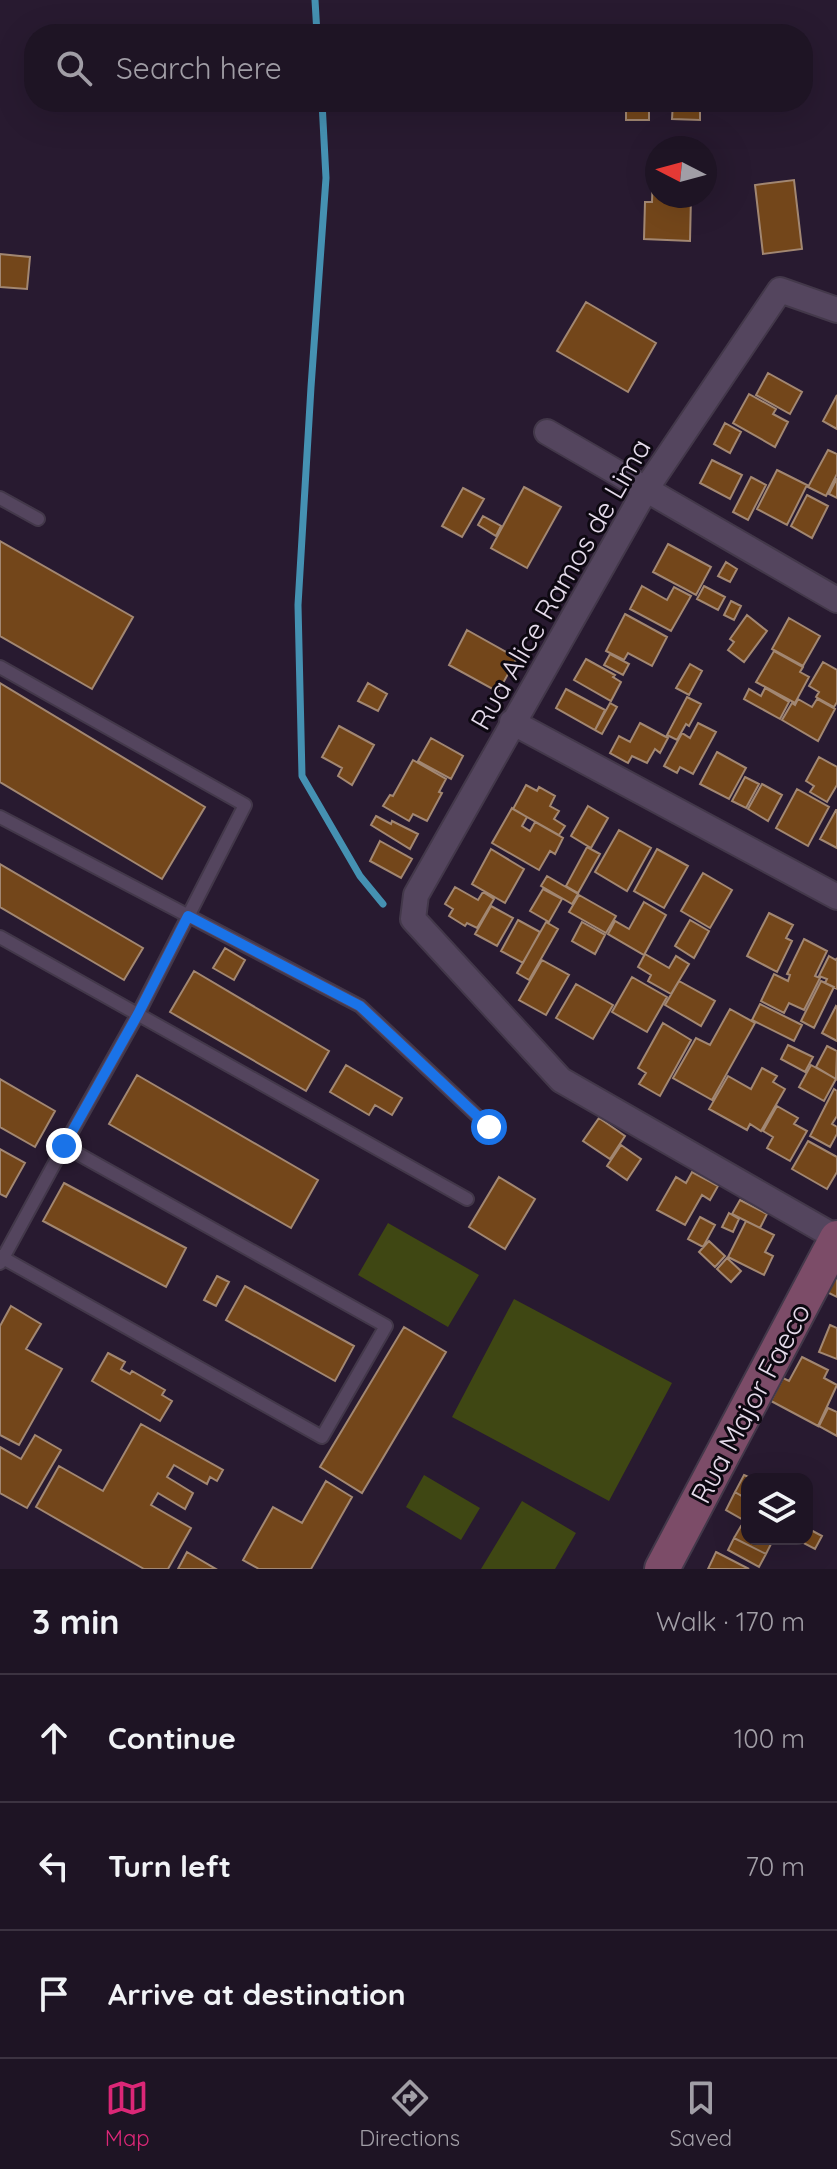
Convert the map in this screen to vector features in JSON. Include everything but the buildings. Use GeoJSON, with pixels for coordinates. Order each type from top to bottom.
{"type":"FeatureCollection","features":[{"type":"Feature","properties":{"kind":"street","name":"Rua Alice Ramos de Lima"},"geometry":{"type":"LineString","coordinates":[[837,310],[780,290],[646,489],[416,895],[413,919],[561,1080],[837,1238]]}},
{"type":"Feature","properties":{"kind":"street"},"geometry":{"type":"LineString","coordinates":[[547,432],[837,600]]}},
{"type":"Feature","properties":{"kind":"street"},"geometry":{"type":"LineString","coordinates":[[512,722],[837,897]]}},
{"type":"Feature","properties":{"kind":"street","name":"Rua Major Faeco"},"geometry":{"type":"LineString","coordinates":[[662,1569],[837,1238]]}},
{"type":"Feature","properties":{"kind":"lane"},"geometry":{"type":"LineString","coordinates":[[0,498],[38,519]]}},
{"type":"Feature","properties":{"kind":"lane"},"geometry":{"type":"LineString","coordinates":[[0,667],[245,805],[138,1014],[64,1146],[1,1259],[322,1437],[386,1326],[64,1146]]}},
{"type":"Feature","properties":{"kind":"lane"},"geometry":{"type":"LineString","coordinates":[[0,817],[360,1006],[489,1127]]}},
{"type":"Feature","properties":{"kind":"lane"},"geometry":{"type":"LineString","coordinates":[[0,937],[467,1199]]}},
{"type":"Feature","properties":{"kind":"green space"},"geometry":{"type":"Polygon","coordinates":[[[388,1223],[479,1275],[448,1327],[358,1275],[388,1223]]]}},
{"type":"Feature","properties":{"kind":"green space"},"geometry":{"type":"Polygon","coordinates":[[[514,1299],[672,1383],[609,1501],[452,1417],[514,1299]]]}},
{"type":"Feature","properties":{"kind":"green space"},"geometry":{"type":"Polygon","coordinates":[[[424,1475],[480,1508],[461,1540],[406,1507],[424,1475]]]}},
{"type":"Feature","properties":{"kind":"green space"},"geometry":{"type":"Polygon","coordinates":[[[522,1501],[576,1533],[555,1569],[481,1569],[522,1501]]]}},
{"type":"Feature","properties":{"kind":"waterway"},"geometry":{"type":"LineString","coordinates":[[315,0],[316,24]]}},
{"type":"Feature","properties":{"kind":"waterway"},"geometry":{"type":"LineString","coordinates":[[323,112],[326,178],[298,605],[302,776],[360,876],[383,904]]}},
{"type":"Feature","properties":{"kind":"route"},"geometry":{"type":"LineString","coordinates":[[64,1146],[138,1014],[188,916],[360,1006],[489,1127]]}}]}
